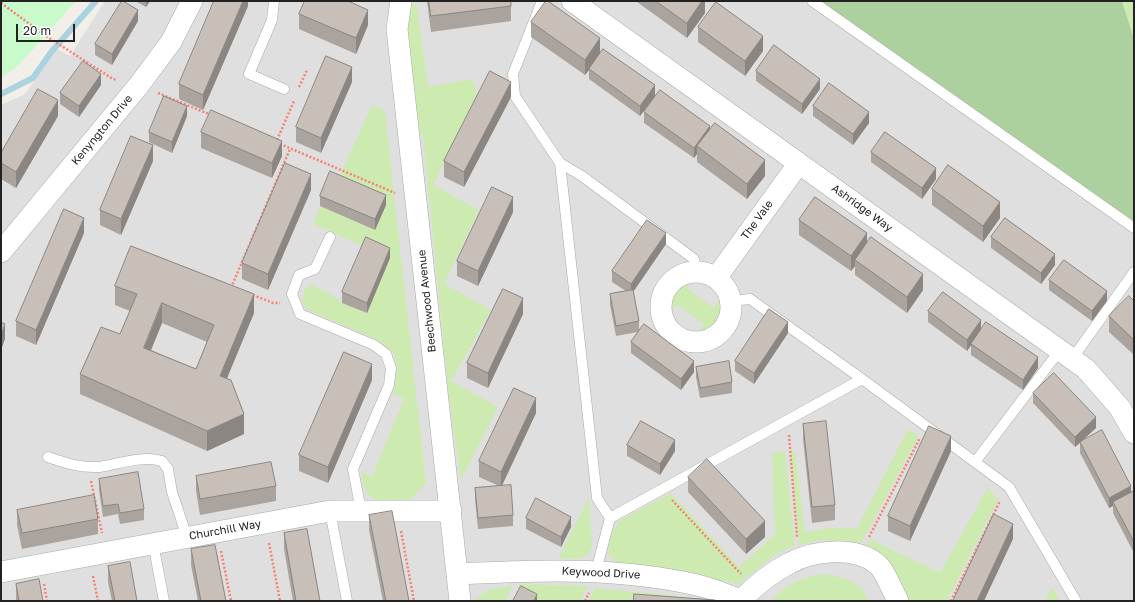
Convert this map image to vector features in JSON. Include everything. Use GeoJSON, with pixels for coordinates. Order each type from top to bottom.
{"type":"FeatureCollection","features":[{"type":"Feature","properties":{"kind":"street","name":"Kenyngton Drive"},"geometry":{"type":"LineString","coordinates":[[1,252],[139,85],[171,42],[192,1]]}},
{"type":"Feature","properties":{"kind":"street","name":"Ashridge Way"},"geometry":{"type":"LineString","coordinates":[[572,1],[1086,370],[1120,408],[1134,433]]}},
{"type":"Feature","properties":{"kind":"street","name":"Beechwood Avenue"},"geometry":{"type":"LineString","coordinates":[[399,2],[397,29],[460,601]]}},
{"type":"Feature","properties":{"kind":"street","name":"The Vale"},"geometry":{"type":"LineString","coordinates":[[706,275],[799,163]]}},
{"type":"Feature","properties":{"kind":"street"},"geometry":{"type":"LineString","coordinates":[[685,273],[706,275],[728,292],[730,301],[729,318],[720,333],[710,339],[699,342],[688,342],[677,337],[668,330],[663,320],[660,308],[662,297],[667,287],[675,278],[685,273]]}},
{"type":"Feature","properties":{"kind":"street","name":"Churchill Way"},"geometry":{"type":"LineString","coordinates":[[1,572],[330,511],[451,511]]}},
{"type":"Feature","properties":{"kind":"street"},"geometry":{"type":"LineString","coordinates":[[745,596],[790,563],[827,551],[856,553],[878,564],[898,601]]}},
{"type":"Feature","properties":{"kind":"street","name":"Keywood Drive"},"geometry":{"type":"LineString","coordinates":[[458,574],[541,570],[596,571],[645,575],[699,585],[745,596]]}},
{"type":"Feature","properties":{"kind":"lane"},"geometry":{"type":"LineString","coordinates":[[274,1],[272,20],[249,74],[284,89]]}},
{"type":"Feature","properties":{"kind":"lane"},"geometry":{"type":"LineString","coordinates":[[542,1],[513,74],[515,96],[560,163],[582,176],[694,259],[706,275]]}},
{"type":"Feature","properties":{"kind":"lane"},"geometry":{"type":"LineString","coordinates":[[812,1],[1134,228]]}},
{"type":"Feature","properties":{"kind":"lane"},"geometry":{"type":"LineString","coordinates":[[560,163],[597,498],[610,518]]}},
{"type":"Feature","properties":{"kind":"lane"},"geometry":{"type":"LineString","coordinates":[[330,237],[315,269],[299,275],[292,294],[300,314],[374,345],[386,354],[391,368],[389,385],[353,469],[361,511]]}},
{"type":"Feature","properties":{"kind":"lane"},"geometry":{"type":"LineString","coordinates":[[975,462],[1134,272]]}},
{"type":"Feature","properties":{"kind":"lane"},"geometry":{"type":"LineString","coordinates":[[730,301],[750,299],[862,379],[1007,486],[1076,601]]}},
{"type":"Feature","properties":{"kind":"lane"},"geometry":{"type":"LineString","coordinates":[[596,571],[610,518],[862,379]]}},
{"type":"Feature","properties":{"kind":"lane"},"geometry":{"type":"LineString","coordinates":[[48,457],[77,467],[88,467],[153,458],[162,461],[168,469],[172,492],[187,537]]}},
{"type":"Feature","properties":{"kind":"lane"},"geometry":{"type":"LineString","coordinates":[[330,511],[347,601]]}},
{"type":"Feature","properties":{"kind":"lane"},"geometry":{"type":"LineString","coordinates":[[153,543],[164,601]]}},
{"type":"Feature","properties":{"kind":"path"},"geometry":{"type":"LineString","coordinates":[[1,3],[46,36],[113,79],[139,85],[218,118]]}},
{"type":"Feature","properties":{"kind":"path"},"geometry":{"type":"LineString","coordinates":[[306,70],[276,143],[398,194],[415,191]]}},
{"type":"Feature","properties":{"kind":"path"},"geometry":{"type":"LineString","coordinates":[[230,291],[290,148]]}},
{"type":"Feature","properties":{"kind":"path"},"geometry":{"type":"LineString","coordinates":[[232,286],[239,289]]}},
{"type":"Feature","properties":{"kind":"path"},"geometry":{"type":"LineString","coordinates":[[252,295],[273,303],[296,302]]}},
{"type":"Feature","properties":{"kind":"path"},"geometry":{"type":"LineString","coordinates":[[785,421],[789,428],[799,560]]}},
{"type":"Feature","properties":{"kind":"path"},"geometry":{"type":"LineString","coordinates":[[861,556],[868,539],[926,426]]}},
{"type":"Feature","properties":{"kind":"path"},"geometry":{"type":"LineString","coordinates":[[88,467],[98,554],[98,601]]}},
{"type":"Feature","properties":{"kind":"path"},"geometry":{"type":"LineString","coordinates":[[950,601],[1007,486]]}},
{"type":"Feature","properties":{"kind":"path"},"geometry":{"type":"LineString","coordinates":[[662,490],[745,596]]}},
{"type":"Feature","properties":{"kind":"path"},"geometry":{"type":"LineString","coordinates":[[398,511],[414,601]]}},
{"type":"Feature","properties":{"kind":"path"},"geometry":{"type":"LineString","coordinates":[[265,523],[280,601]]}},
{"type":"Feature","properties":{"kind":"path"},"geometry":{"type":"LineString","coordinates":[[217,532],[231,601]]}},
{"type":"Feature","properties":{"kind":"shaded area"},"geometry":{"type":"Polygon","coordinates":[[[105,1],[812,1],[1134,228],[1134,601],[1,601],[1,105],[25,94],[57,49],[70,56],[105,1]]]}},
{"type":"Feature","properties":{"kind":"green space"},"geometry":{"type":"Polygon","coordinates":[[[1,1],[76,1],[19,65],[1,78],[1,1]]]}},
{"type":"Feature","properties":{"kind":"green space"},"geometry":{"type":"Polygon","coordinates":[[[812,1],[1122,1],[1134,39],[1134,228],[812,1]]]}},
{"type":"Feature","properties":{"kind":"green space"},"geometry":{"type":"Polygon","coordinates":[[[1122,1],[1134,1],[1134,39],[1122,1]]]}},
{"type":"Feature","properties":{"kind":"green space"},"geometry":{"type":"Polygon","coordinates":[[[413,4],[417,6],[428,87],[471,79],[478,92],[433,185],[479,210],[444,284],[491,310],[451,381],[498,407],[461,480],[448,390],[423,134],[418,133],[406,19],[413,4]]]}},
{"type":"Feature","properties":{"kind":"green space"},"geometry":{"type":"Polygon","coordinates":[[[372,105],[385,111],[426,483],[411,500],[393,503],[382,502],[369,495],[364,486],[362,471],[372,477],[404,399],[392,393],[398,372],[394,354],[380,341],[306,309],[302,300],[305,289],[312,285],[329,293],[342,303],[390,258],[313,224],[320,206],[375,230],[336,184],[372,105]]]}},
{"type":"Feature","properties":{"kind":"green space"},"geometry":{"type":"Polygon","coordinates":[[[685,281],[693,281],[687,288],[714,308],[720,300],[722,308],[721,318],[713,329],[699,332],[704,324],[677,305],[671,311],[668,301],[670,293],[673,289],[685,281]]]}},
{"type":"Feature","properties":{"kind":"green space"},"geometry":{"type":"Polygon","coordinates":[[[908,429],[919,436],[861,544],[823,540],[799,545],[790,452],[795,451],[805,532],[829,528],[857,528],[908,429]]]}},
{"type":"Feature","properties":{"kind":"green space"},"geometry":{"type":"Polygon","coordinates":[[[785,451],[795,545],[775,555],[738,584],[676,570],[616,562],[608,553],[611,535],[620,520],[671,493],[739,567],[775,534],[772,453],[785,451]]]}},
{"type":"Feature","properties":{"kind":"green space"},"geometry":{"type":"Polygon","coordinates":[[[988,487],[998,500],[947,601],[909,601],[889,565],[866,548],[870,539],[940,573],[988,487]]]}},
{"type":"Feature","properties":{"kind":"green space"},"geometry":{"type":"Polygon","coordinates":[[[589,498],[592,547],[587,556],[578,559],[558,559],[589,498]]]}},
{"type":"Feature","properties":{"kind":"green space"},"geometry":{"type":"Polygon","coordinates":[[[824,574],[847,579],[861,587],[869,601],[772,601],[782,590],[795,582],[824,574]]]}},
{"type":"Feature","properties":{"kind":"green space"},"geometry":{"type":"Polygon","coordinates":[[[520,584],[588,586],[580,601],[529,601],[521,596],[518,588],[520,584]]]}},
{"type":"Feature","properties":{"kind":"green space"},"geometry":{"type":"Polygon","coordinates":[[[513,585],[505,601],[475,601],[482,593],[513,585]]]}},
{"type":"Feature","properties":{"kind":"green space"},"geometry":{"type":"Polygon","coordinates":[[[1052,586],[1059,600],[1045,601],[1052,586]]]}},
{"type":"Feature","properties":{"kind":"green space"},"geometry":{"type":"Polygon","coordinates":[[[595,588],[678,596],[695,601],[588,601],[595,588]]]}},
{"type":"Feature","properties":{"kind":"building"},"geometry":{"type":"Polygon","coordinates":[[[122,1],[138,10],[112,54],[95,44],[122,1]]]}},
{"type":"Feature","properties":{"kind":"building"},"geometry":{"type":"Polygon","coordinates":[[[214,1],[243,1],[203,95],[179,84],[214,1]]]}},
{"type":"Feature","properties":{"kind":"building"},"geometry":{"type":"Polygon","coordinates":[[[305,1],[348,1],[368,10],[356,38],[299,14],[305,1]]]}},
{"type":"Feature","properties":{"kind":"building"},"geometry":{"type":"Polygon","coordinates":[[[429,1],[511,1],[511,6],[431,16],[429,1]]]}},
{"type":"Feature","properties":{"kind":"building"},"geometry":{"type":"Polygon","coordinates":[[[546,1],[600,38],[585,60],[531,22],[546,1]]]}},
{"type":"Feature","properties":{"kind":"building"},"geometry":{"type":"Polygon","coordinates":[[[656,1],[702,1],[687,23],[656,1]]]}},
{"type":"Feature","properties":{"kind":"building"},"geometry":{"type":"Polygon","coordinates":[[[716,2],[763,36],[745,61],[698,27],[716,2]]]}},
{"type":"Feature","properties":{"kind":"building"},"geometry":{"type":"Polygon","coordinates":[[[774,45],[820,79],[802,104],[756,71],[774,45]]]}},
{"type":"Feature","properties":{"kind":"building"},"geometry":{"type":"Polygon","coordinates":[[[603,49],[655,85],[640,106],[589,69],[603,49]]]}},
{"type":"Feature","properties":{"kind":"building"},"geometry":{"type":"Polygon","coordinates":[[[326,56],[352,67],[321,138],[296,127],[326,56]]]}},
{"type":"Feature","properties":{"kind":"building"},"geometry":{"type":"Polygon","coordinates":[[[83,61],[101,74],[79,106],[60,93],[83,61]]]}},
{"type":"Feature","properties":{"kind":"building"},"geometry":{"type":"Polygon","coordinates":[[[490,71],[511,82],[464,172],[444,161],[490,71]]]}},
{"type":"Feature","properties":{"kind":"building"},"geometry":{"type":"Polygon","coordinates":[[[829,83],[869,112],[853,134],[813,106],[829,83]]]}},
{"type":"Feature","properties":{"kind":"building"},"geometry":{"type":"Polygon","coordinates":[[[38,89],[58,100],[16,172],[1,163],[1,153],[38,89]]]}},
{"type":"Feature","properties":{"kind":"building"},"geometry":{"type":"Polygon","coordinates":[[[660,90],[710,126],[694,148],[644,112],[660,90]]]}},
{"type":"Feature","properties":{"kind":"building"},"geometry":{"type":"Polygon","coordinates":[[[164,96],[187,106],[172,142],[149,132],[164,96]]]}},
{"type":"Feature","properties":{"kind":"building"},"geometry":{"type":"Polygon","coordinates":[[[211,110],[282,141],[272,163],[201,132],[211,110]]]}},
{"type":"Feature","properties":{"kind":"building"},"geometry":{"type":"Polygon","coordinates":[[[715,123],[765,160],[747,184],[697,146],[715,123]]]}},
{"type":"Feature","properties":{"kind":"building"},"geometry":{"type":"Polygon","coordinates":[[[885,132],[936,168],[922,188],[871,152],[885,132]]]}},
{"type":"Feature","properties":{"kind":"building"},"geometry":{"type":"Polygon","coordinates":[[[131,136],[153,145],[121,219],[100,210],[131,136]]]}},
{"type":"Feature","properties":{"kind":"building"},"geometry":{"type":"Polygon","coordinates":[[[285,163],[311,174],[268,274],[242,263],[285,163]]]}},
{"type":"Feature","properties":{"kind":"building"},"geometry":{"type":"Polygon","coordinates":[[[948,165],[1000,202],[983,226],[932,189],[948,165]]]}},
{"type":"Feature","properties":{"kind":"building"},"geometry":{"type":"Polygon","coordinates":[[[330,171],[386,195],[375,219],[320,196],[330,171]]]}},
{"type":"Feature","properties":{"kind":"building"},"geometry":{"type":"Polygon","coordinates":[[[492,187],[513,197],[478,271],[457,261],[492,187]]]}},
{"type":"Feature","properties":{"kind":"building"},"geometry":{"type":"Polygon","coordinates":[[[815,197],[867,233],[851,256],[799,220],[815,197]]]}},
{"type":"Feature","properties":{"kind":"building"},"geometry":{"type":"Polygon","coordinates":[[[64,209],[84,218],[36,330],[16,321],[64,209]]]}},
{"type":"Feature","properties":{"kind":"building"},"geometry":{"type":"Polygon","coordinates":[[[1005,218],[1055,254],[1041,273],[991,237],[1005,218]]]}},
{"type":"Feature","properties":{"kind":"building"},"geometry":{"type":"Polygon","coordinates":[[[647,220],[666,233],[631,284],[612,271],[647,220]]]}},
{"type":"Feature","properties":{"kind":"building"},"geometry":{"type":"Polygon","coordinates":[[[366,237],[390,248],[367,303],[342,292],[366,237]]]}},
{"type":"Feature","properties":{"kind":"building"},"geometry":{"type":"Polygon","coordinates":[[[871,237],[923,274],[907,297],[855,260],[871,237]]]}},
{"type":"Feature","properties":{"kind":"building"},"geometry":{"type":"Polygon","coordinates":[[[131,246],[254,294],[220,376],[231,380],[244,414],[207,431],[80,374],[101,327],[120,334],[137,294],[115,286],[131,246]],[[162,303],[144,348],[196,369],[214,325],[162,303]]]}},
{"type":"Feature","properties":{"kind":"building"},"geometry":{"type":"Polygon","coordinates":[[[1064,260],[1107,291],[1092,311],[1049,280],[1064,260]]]}},
{"type":"Feature","properties":{"kind":"building"},"geometry":{"type":"Polygon","coordinates":[[[503,289],[523,298],[488,373],[467,363],[503,289]]]}},
{"type":"Feature","properties":{"kind":"building"},"geometry":{"type":"Polygon","coordinates":[[[633,290],[639,321],[616,326],[610,294],[633,290]]]}},
{"type":"Feature","properties":{"kind":"building"},"geometry":{"type":"Polygon","coordinates":[[[943,292],[981,320],[967,340],[928,311],[943,292]]]}},
{"type":"Feature","properties":{"kind":"building"},"geometry":{"type":"Polygon","coordinates":[[[1129,296],[1134,301],[1134,340],[1109,316],[1129,296]]]}},
{"type":"Feature","properties":{"kind":"building"},"geometry":{"type":"Polygon","coordinates":[[[769,309],[788,322],[754,373],[735,361],[769,309]]]}},
{"type":"Feature","properties":{"kind":"building"},"geometry":{"type":"Polygon","coordinates":[[[1,322],[5,324],[1,335],[1,322]]]}},
{"type":"Feature","properties":{"kind":"building"},"geometry":{"type":"Polygon","coordinates":[[[986,322],[1038,357],[1023,380],[971,344],[986,322]]]}},
{"type":"Feature","properties":{"kind":"building"},"geometry":{"type":"Polygon","coordinates":[[[644,324],[694,361],[681,379],[631,342],[644,324]]]}},
{"type":"Feature","properties":{"kind":"building"},"geometry":{"type":"Polygon","coordinates":[[[344,352],[372,364],[328,467],[299,455],[344,352]]]}},
{"type":"Feature","properties":{"kind":"building"},"geometry":{"type":"Polygon","coordinates":[[[729,361],[732,382],[700,388],[696,367],[729,361]]]}},
{"type":"Feature","properties":{"kind":"building"},"geometry":{"type":"Polygon","coordinates":[[[1054,373],[1096,417],[1075,437],[1033,393],[1054,373]]]}},
{"type":"Feature","properties":{"kind":"building"},"geometry":{"type":"Polygon","coordinates":[[[514,388],[536,398],[501,472],[479,461],[514,388]]]}},
{"type":"Feature","properties":{"kind":"building"},"geometry":{"type":"Polygon","coordinates":[[[641,421],[675,440],[660,464],[627,445],[641,421]]]}},
{"type":"Feature","properties":{"kind":"building"},"geometry":{"type":"Polygon","coordinates":[[[826,421],[835,505],[812,507],[803,424],[826,421]]]}},
{"type":"Feature","properties":{"kind":"building"},"geometry":{"type":"Polygon","coordinates":[[[929,426],[951,436],[910,526],[888,516],[929,426]]]}},
{"type":"Feature","properties":{"kind":"building"},"geometry":{"type":"Polygon","coordinates":[[[1102,430],[1131,486],[1109,498],[1080,442],[1102,430]]]}},
{"type":"Feature","properties":{"kind":"building"},"geometry":{"type":"Polygon","coordinates":[[[707,459],[765,521],[746,539],[688,477],[707,459]]]}},
{"type":"Feature","properties":{"kind":"building"},"geometry":{"type":"Polygon","coordinates":[[[271,462],[276,486],[200,499],[196,476],[271,462]]]}},
{"type":"Feature","properties":{"kind":"building"},"geometry":{"type":"Polygon","coordinates":[[[138,472],[144,509],[120,513],[118,504],[103,506],[99,479],[138,472]]]}},
{"type":"Feature","properties":{"kind":"building"},"geometry":{"type":"Polygon","coordinates":[[[511,485],[513,515],[478,518],[475,488],[511,485]]]}},
{"type":"Feature","properties":{"kind":"building"},"geometry":{"type":"Polygon","coordinates":[[[1134,491],[1134,542],[1113,502],[1134,491]]]}},
{"type":"Feature","properties":{"kind":"building"},"geometry":{"type":"Polygon","coordinates":[[[94,495],[98,519],[22,533],[17,510],[94,495]]]}},
{"type":"Feature","properties":{"kind":"building"},"geometry":{"type":"Polygon","coordinates":[[[536,498],[571,517],[561,537],[526,518],[536,498]]]}},
{"type":"Feature","properties":{"kind":"building"},"geometry":{"type":"Polygon","coordinates":[[[392,511],[409,601],[386,601],[369,515],[392,511]]]}},
{"type":"Feature","properties":{"kind":"building"},"geometry":{"type":"Polygon","coordinates":[[[994,514],[1013,524],[977,601],[953,601],[994,514]]]}},
{"type":"Feature","properties":{"kind":"building"},"geometry":{"type":"Polygon","coordinates":[[[307,529],[320,601],[296,601],[284,533],[307,529]]]}},
{"type":"Feature","properties":{"kind":"building"},"geometry":{"type":"Polygon","coordinates":[[[215,545],[226,601],[201,601],[191,549],[215,545]]]}},
{"type":"Feature","properties":{"kind":"building"},"geometry":{"type":"Polygon","coordinates":[[[130,562],[137,601],[115,601],[108,566],[130,562]]]}},
{"type":"Feature","properties":{"kind":"building"},"geometry":{"type":"Polygon","coordinates":[[[39,579],[43,601],[19,601],[16,584],[39,579]]]}},
{"type":"Feature","properties":{"kind":"building"},"geometry":{"type":"Polygon","coordinates":[[[521,586],[537,594],[534,601],[513,601],[521,586]]]}},
{"type":"Feature","properties":{"kind":"building"},"geometry":{"type":"Polygon","coordinates":[[[634,594],[715,600],[715,601],[634,601],[634,594]]]}},
{"type":"Feature","properties":{"kind":"waterway"},"geometry":{"type":"LineString","coordinates":[[1,94],[33,78],[52,51],[96,1]]}}]}
